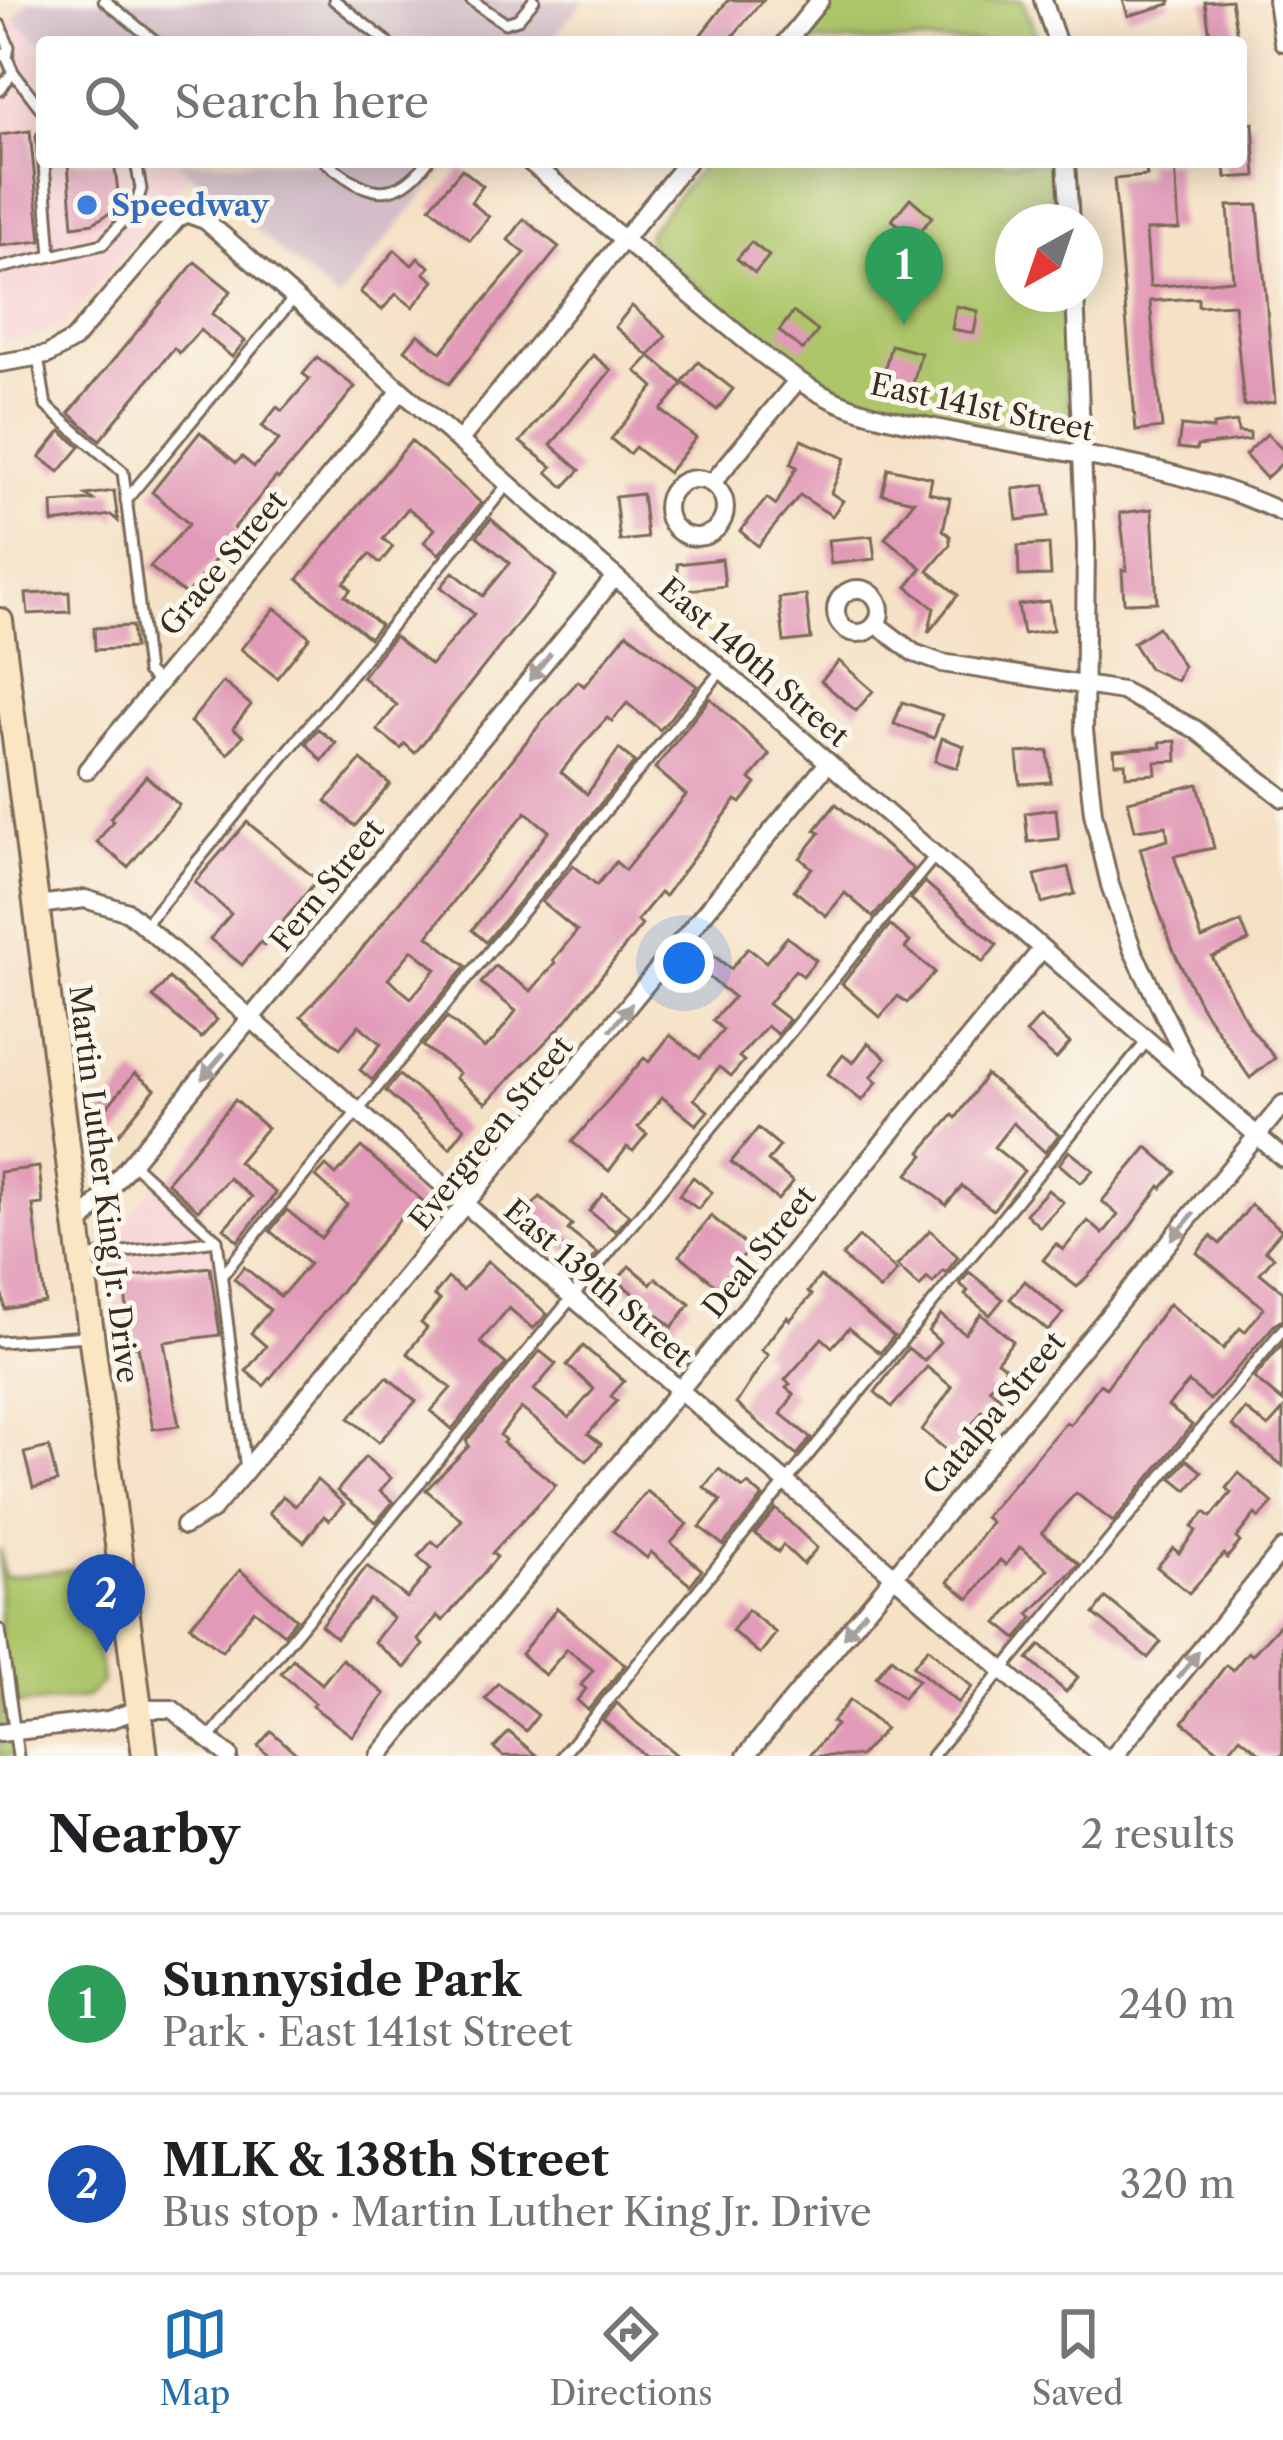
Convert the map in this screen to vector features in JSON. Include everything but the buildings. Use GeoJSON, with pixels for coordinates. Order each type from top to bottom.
{"type":"FeatureCollection","features":[{"type":"Feature","properties":{"kind":"main road","name":"Martin Luther King Jr. Drive"},"geometry":{"type":"LineString","coordinates":[[0,621],[146,1756]]}},
{"type":"Feature","properties":{"kind":"street"},"geometry":{"type":"LineString","coordinates":[[791,36],[820,0]]}},
{"type":"Feature","properties":{"kind":"street"},"geometry":{"type":"LineString","coordinates":[[1042,0],[1055,36]]}},
{"type":"Feature","properties":{"kind":"street"},"geometry":{"type":"LineString","coordinates":[[1277,0],[1283,41]]}},
{"type":"Feature","properties":{"kind":"street","name":"East 141st Street"},"geometry":{"type":"LineString","coordinates":[[537,168],[797,381],[863,412],[1212,486],[1283,514]]}},
{"type":"Feature","properties":{"kind":"street"},"geometry":{"type":"LineString","coordinates":[[459,441],[682,168]]}},
{"type":"Feature","properties":{"kind":"street"},"geometry":{"type":"LineString","coordinates":[[1066,168],[1069,204]]}},
{"type":"Feature","properties":{"kind":"street","name":"East 140th Street"},"geometry":{"type":"LineString","coordinates":[[38,357],[60,349],[84,329],[185,213],[206,220],[1283,1158]]}},
{"type":"Feature","properties":{"kind":"street"},"geometry":{"type":"LineString","coordinates":[[1076,312],[1087,606],[1086,768],[1110,885],[1148,985],[1199,1085]]}},
{"type":"Feature","properties":{"kind":"street"},"geometry":{"type":"LineString","coordinates":[[0,363],[38,357]]}},
{"type":"Feature","properties":{"kind":"street"},"geometry":{"type":"LineString","coordinates":[[712,483],[797,381]]}},
{"type":"Feature","properties":{"kind":"street","name":"Grace Street"},"geometry":{"type":"LineString","coordinates":[[87,770],[401,391]]}},
{"type":"Feature","properties":{"kind":"street","name":"Fern Street"},"geometry":{"type":"LineString","coordinates":[[79,1226],[615,577]]}},
{"type":"Feature","properties":{"kind":"street"},"geometry":{"type":"LineString","coordinates":[[876,624],[914,653],[942,664],[1112,688],[1160,709],[1227,751],[1283,797]]}},
{"type":"Feature","properties":{"kind":"street","name":"Evergreen Street"},"geometry":{"type":"LineString","coordinates":[[184,1526],[213,1509],[246,1470],[829,763]]}},
{"type":"Feature","properties":{"kind":"street","name":"East 139th Street"},"geometry":{"type":"LineString","coordinates":[[38,904],[85,899],[128,912],[1102,1756]]}},
{"type":"Feature","properties":{"kind":"street","name":"Deal Street"},"geometry":{"type":"LineString","coordinates":[[379,1756],[1042,949]]}},
{"type":"Feature","properties":{"kind":"street","name":"Catalpa Street"},"geometry":{"type":"LineString","coordinates":[[746,1756],[1283,1104]]}},
{"type":"Feature","properties":{"kind":"street"},"geometry":{"type":"LineString","coordinates":[[1114,1756],[1283,1549]]}},
{"type":"Feature","properties":{"kind":"street"},"geometry":{"type":"LineString","coordinates":[[8,1732],[108,1720],[140,1709],[172,1708],[229,1756]]}},
{"type":"Feature","properties":{"kind":"lane"},"geometry":{"type":"LineString","coordinates":[[104,0],[149,36]]}},
{"type":"Feature","properties":{"kind":"lane"},"geometry":{"type":"LineString","coordinates":[[334,0],[379,36]]}},
{"type":"Feature","properties":{"kind":"lane"},"geometry":{"type":"LineString","coordinates":[[471,0],[506,23],[518,19],[534,0]]}},
{"type":"Feature","properties":{"kind":"lane"},"geometry":{"type":"LineString","coordinates":[[0,26],[9,47],[3,55],[36,102]]}},
{"type":"Feature","properties":{"kind":"lane"},"geometry":{"type":"LineString","coordinates":[[0,90],[13,72]]}},
{"type":"Feature","properties":{"kind":"lane"},"geometry":{"type":"LineString","coordinates":[[44,168],[51,256]]}},
{"type":"Feature","properties":{"kind":"lane"},"geometry":{"type":"LineString","coordinates":[[0,268],[103,244],[136,206],[141,189],[137,168]]}},
{"type":"Feature","properties":{"kind":"lane"},"geometry":{"type":"LineString","coordinates":[[333,168],[348,180],[380,193],[399,188],[421,168]]}},
{"type":"Feature","properties":{"kind":"lane"},"geometry":{"type":"LineString","coordinates":[[127,500],[294,298]]}},
{"type":"Feature","properties":{"kind":"lane"},"geometry":{"type":"LineString","coordinates":[[38,357],[46,406],[124,472],[147,672],[159,683]]}},
{"type":"Feature","properties":{"kind":"lane"},"geometry":{"type":"LineString","coordinates":[[144,926],[508,484]]}},
{"type":"Feature","properties":{"kind":"lane"},"geometry":{"type":"LineString","coordinates":[[223,1274],[722,670]]}},
{"type":"Feature","properties":{"kind":"lane"},"geometry":{"type":"LineString","coordinates":[[209,1739],[935,856]]}},
{"type":"Feature","properties":{"kind":"lane"},"geometry":{"type":"LineString","coordinates":[[562,1756],[1148,1040]]}},
{"type":"Feature","properties":{"kind":"lane"},"geometry":{"type":"LineString","coordinates":[[132,1163],[217,1240],[246,1470]]}},
{"type":"Feature","properties":{"kind":"lane"},"geometry":{"type":"LineString","coordinates":[[83,1258],[217,1240]]}},
{"type":"Feature","properties":{"kind":"lane"},"geometry":{"type":"LineString","coordinates":[[932,1756],[1283,1329]]}},
{"type":"Feature","properties":{"kind":"lane"},"geometry":{"type":"LineString","coordinates":[[0,1342],[93,1336]]}},
{"type":"Feature","properties":{"kind":"lane"},"geometry":{"type":"LineString","coordinates":[[0,1630],[8,1732],[18,1756]]}},
{"type":"Feature","properties":{"kind":"shaded area"},"geometry":{"type":"Polygon","coordinates":[[[30,0],[584,0],[554,36],[36,39],[14,19],[30,0]]]}},
{"type":"Feature","properties":{"kind":"shaded area"},"geometry":{"type":"Polygon","coordinates":[[[14,19],[36,39],[36,168],[184,168],[190,173],[63,325],[27,339],[1,341],[0,36],[14,19]]]}},
{"type":"Feature","properties":{"kind":"shaded area"},"geometry":{"type":"Polygon","coordinates":[[[184,168],[445,168],[337,300],[184,168]]]}},
{"type":"Feature","properties":{"kind":"shaded area"},"geometry":{"type":"Polygon","coordinates":[[[156,1183],[217,1240],[230,1335],[121,1349],[108,1242],[156,1183]]]}},
{"type":"Feature","properties":{"kind":"green space"},"geometry":{"type":"Polygon","coordinates":[[[838,0],[1022,0],[1037,36],[808,36],[838,0]]]}},
{"type":"Feature","properties":{"kind":"green space"},"geometry":{"type":"Polygon","coordinates":[[[700,168],[1050,168],[1052,204],[995,204],[995,312],[1061,312],[1071,434],[1063,439],[864,400],[785,356],[653,250],[647,235],[700,168]]]}},
{"type":"Feature","properties":{"kind":"green space"},"geometry":{"type":"Polygon","coordinates":[[[0,1548],[4,1577],[87,1568],[102,1682],[85,1698],[11,1705],[18,1756],[0,1756],[0,1548]]]}},
{"type":"Feature","properties":{"kind":"place","name":"Speedway"},"geometry":{"type":"Point","coordinates":[87,205]}},
{"type":"Feature","properties":{"kind":"place","name":"Sunnyside Park"},"geometry":{"type":"Point","coordinates":[904,325]}},
{"type":"Feature","properties":{"kind":"place","name":"MLK & 138th Street"},"geometry":{"type":"Point","coordinates":[106,1653]}}]}
